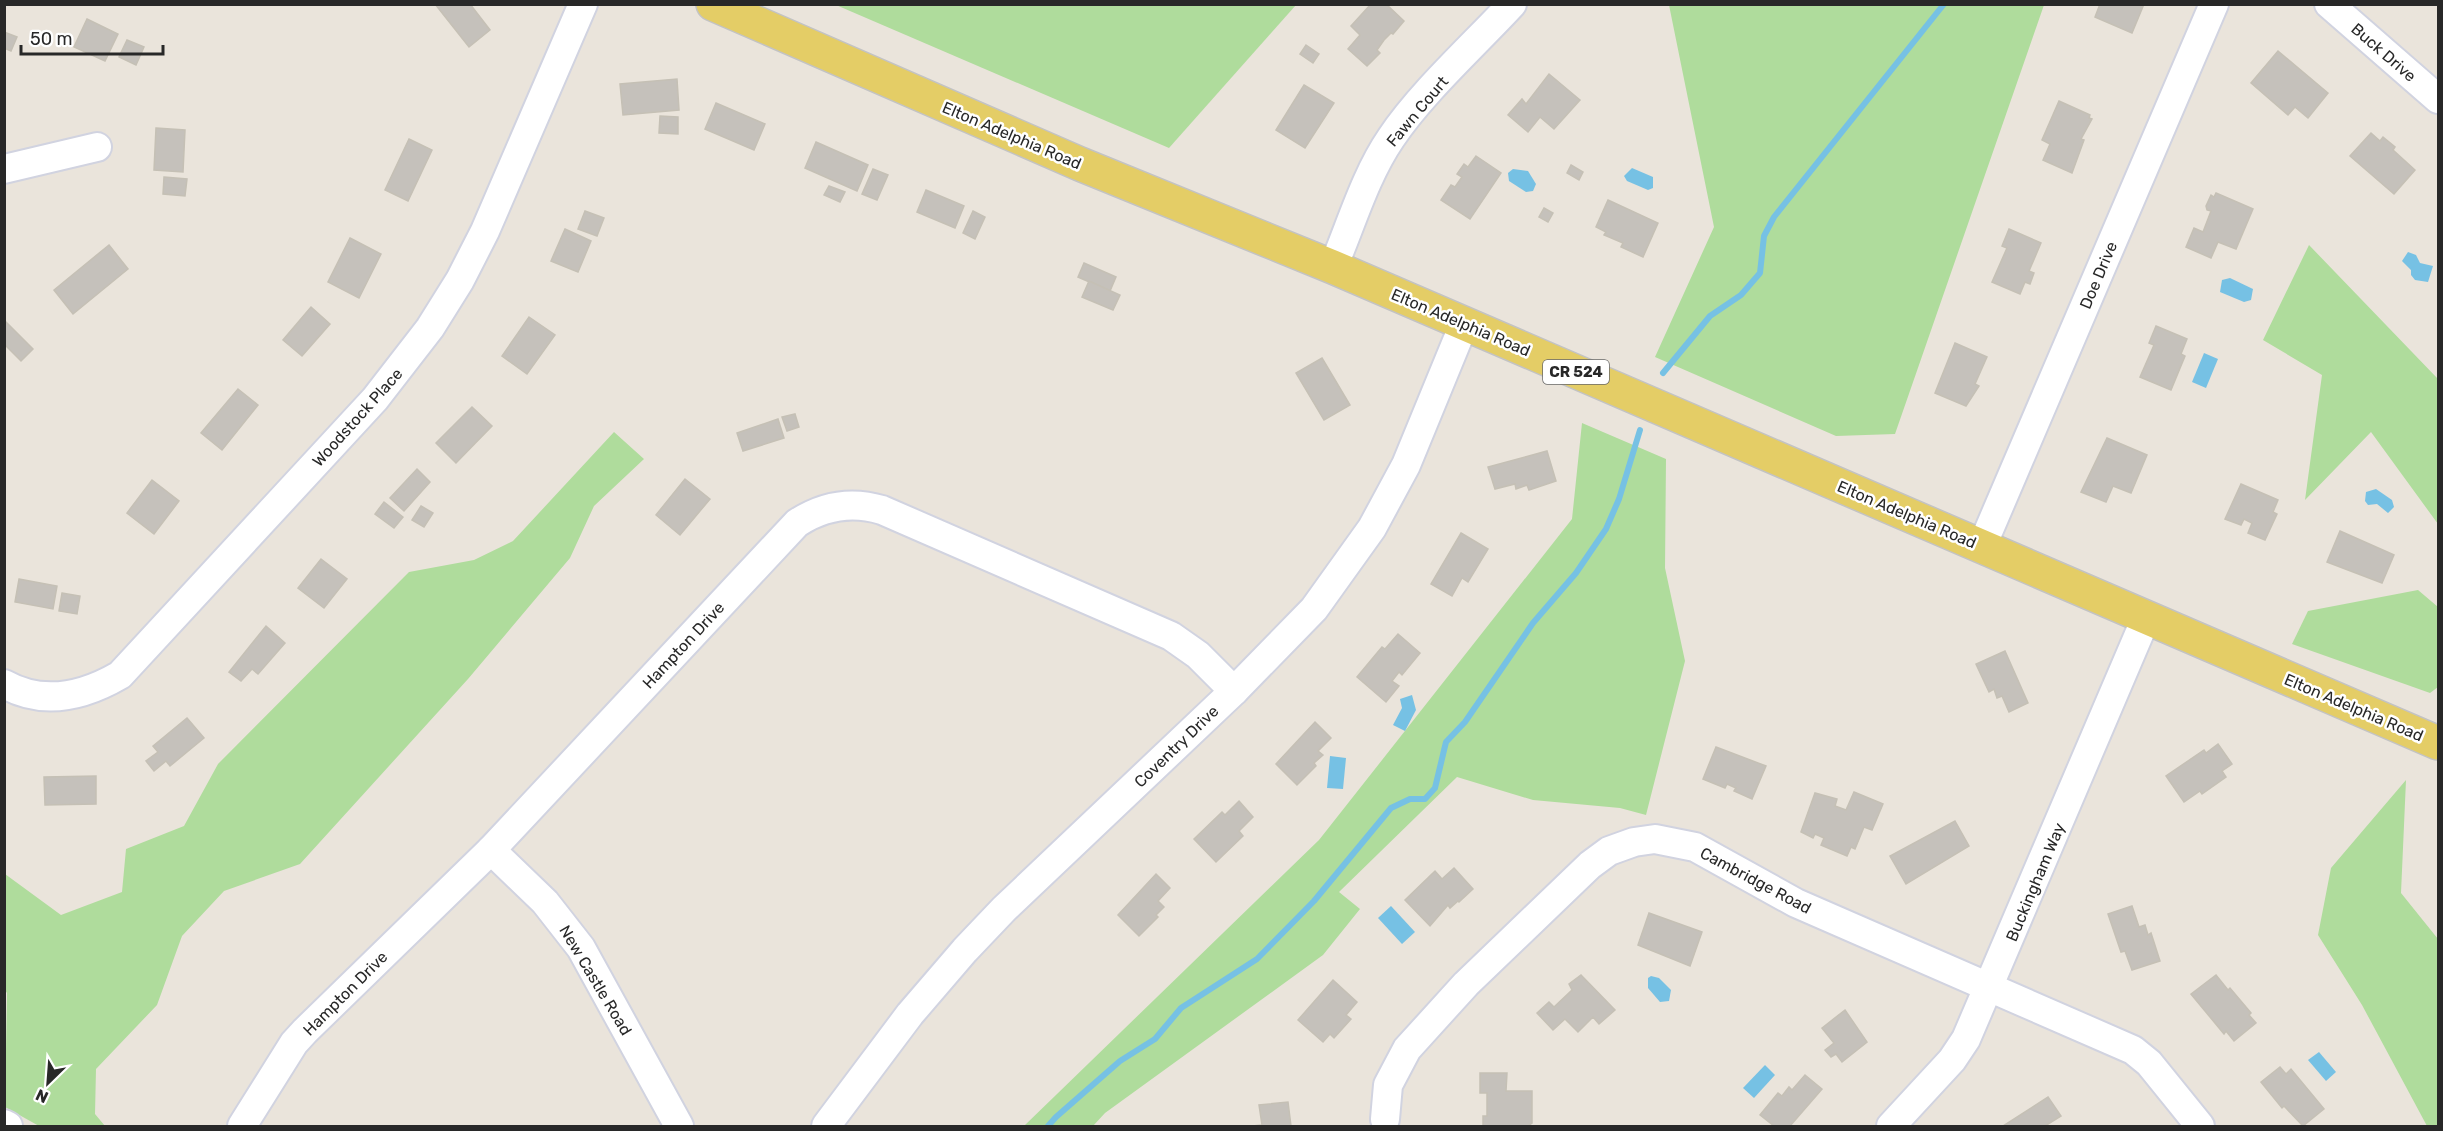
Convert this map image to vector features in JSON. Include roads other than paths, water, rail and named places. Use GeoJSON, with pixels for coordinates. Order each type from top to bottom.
{"type":"FeatureCollection","features":[{"type":"Feature","properties":{"kind":"main road","name":"Elton Adelphia Road"},"geometry":{"type":"LineString","coordinates":[[713,4],[1080,164],[1333,267],[2439,743]]}},
{"type":"Feature","properties":{"kind":"street","name":"Woodstock Place"},"geometry":{"type":"LineString","coordinates":[[4,684],[27,693],[50,697],[70,696],[100,687],[120,675],[375,399],[430,328],[460,280],[485,231],[583,4]]}},
{"type":"Feature","properties":{"kind":"street","name":"Fawn Court"},"geometry":{"type":"LineString","coordinates":[[1333,267],[1378,160],[1392,137],[1407,116],[1512,4]]}},
{"type":"Feature","properties":{"kind":"street","name":"Doe Drive"},"geometry":{"type":"LineString","coordinates":[[1982,546],[2214,4]]}},
{"type":"Feature","properties":{"kind":"street","name":"Buck Drive"},"geometry":{"type":"LineString","coordinates":[[2329,4],[2439,99]]}},
{"type":"Feature","properties":{"kind":"street"},"geometry":{"type":"LineString","coordinates":[[4,169],[97,147]]}},
{"type":"Feature","properties":{"kind":"street","name":"Coventry Drive"},"geometry":{"type":"LineString","coordinates":[[826,1126],[910,1014],[965,950],[1013,901],[1234,691],[1314,609],[1372,528],[1406,465],[1464,324]]}},
{"type":"Feature","properties":{"kind":"street","name":"Hampton Drive"},"geometry":{"type":"LineString","coordinates":[[242,1126],[300,1037],[491,850],[797,524],[831,507],[855,505],[882,510],[1171,636],[1198,655],[1234,691]]}},
{"type":"Feature","properties":{"kind":"street","name":"Buckingham Way"},"geometry":{"type":"LineString","coordinates":[[1891,1126],[1961,1047],[1989,987],[2146,618]]}},
{"type":"Feature","properties":{"kind":"street","name":"Cambridge Road"},"geometry":{"type":"LineString","coordinates":[[1385,1119],[1388,1085],[1398,1062],[1466,984],[1590,865],[1609,851],[1634,842],[1655,839],[1695,847],[1796,903],[2133,1050],[2150,1063],[2200,1126]]}},
{"type":"Feature","properties":{"kind":"street","name":"New Castle Road"},"geometry":{"type":"LineString","coordinates":[[491,850],[545,902],[580,948],[679,1126]]}},
{"type":"Feature","properties":{"kind":"water"},"geometry":{"type":"Polygon","coordinates":[[[1632,168],[1653,177],[1653,188],[1648,190],[1627,181],[1624,176],[1632,168]]]}},
{"type":"Feature","properties":{"kind":"water"},"geometry":{"type":"Polygon","coordinates":[[[1513,169],[1528,171],[1536,184],[1533,191],[1526,192],[1509,181],[1508,173],[1513,169]]]}},
{"type":"Feature","properties":{"kind":"water"},"geometry":{"type":"Polygon","coordinates":[[[2408,252],[2416,255],[2420,263],[2433,266],[2428,282],[2415,280],[2411,275],[2411,270],[2402,261],[2408,252]]]}},
{"type":"Feature","properties":{"kind":"water"},"geometry":{"type":"Polygon","coordinates":[[[2230,278],[2253,289],[2251,300],[2244,302],[2220,292],[2222,280],[2230,278]]]}},
{"type":"Feature","properties":{"kind":"water"},"geometry":{"type":"Polygon","coordinates":[[[2204,353],[2218,359],[2206,388],[2192,382],[2204,353]]]}},
{"type":"Feature","properties":{"kind":"water"},"geometry":{"type":"Polygon","coordinates":[[[2376,489],[2392,500],[2394,507],[2388,513],[2377,504],[2368,505],[2365,501],[2366,492],[2376,489]]]}},
{"type":"Feature","properties":{"kind":"water"},"geometry":{"type":"Polygon","coordinates":[[[1412,695],[1416,710],[1405,731],[1393,725],[1402,708],[1400,699],[1412,695]]]}},
{"type":"Feature","properties":{"kind":"water"},"geometry":{"type":"Polygon","coordinates":[[[1330,756],[1346,758],[1343,789],[1327,788],[1330,756]]]}},
{"type":"Feature","properties":{"kind":"water"},"geometry":{"type":"Polygon","coordinates":[[[1391,906],[1415,932],[1402,944],[1378,918],[1391,906]]]}},
{"type":"Feature","properties":{"kind":"water"},"geometry":{"type":"Polygon","coordinates":[[[1651,976],[1659,978],[1671,990],[1669,1001],[1660,1002],[1648,988],[1648,978],[1651,976]]]}},
{"type":"Feature","properties":{"kind":"water"},"geometry":{"type":"Polygon","coordinates":[[[2319,1052],[2336,1072],[2326,1081],[2308,1060],[2319,1052]]]}},
{"type":"Feature","properties":{"kind":"water"},"geometry":{"type":"Polygon","coordinates":[[[1765,1065],[1775,1075],[1754,1098],[1743,1088],[1765,1065]]]}},
{"type":"Feature","properties":{"kind":"waterway"},"geometry":{"type":"LineString","coordinates":[[1663,373],[1710,316],[1741,295],[1760,273],[1764,236],[1774,217],[1944,4]]}},
{"type":"Feature","properties":{"kind":"waterway"},"geometry":{"type":"LineString","coordinates":[[1048,1126],[1120,1061],[1155,1039],[1181,1008],[1257,959],[1314,901],[1391,808],[1410,799],[1425,799],[1435,788],[1446,742],[1465,722],[1533,623],[1576,573],[1606,529],[1619,499],[1640,430]]}}]}
